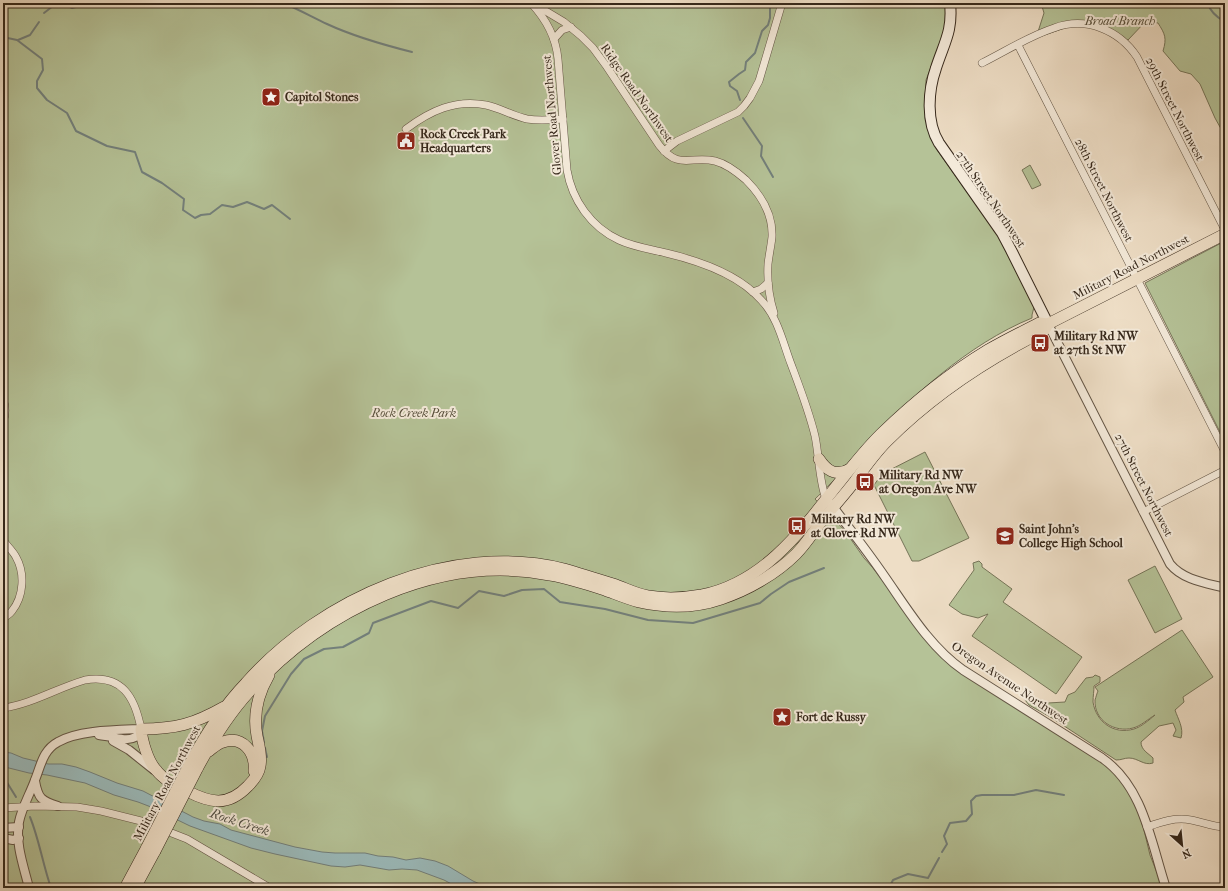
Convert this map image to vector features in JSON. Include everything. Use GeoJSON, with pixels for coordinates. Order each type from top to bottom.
{"type":"FeatureCollection","features":[{"type":"Feature","properties":{"kind":"main road","name":"27th Street Northwest"},"geometry":{"type":"LineString","coordinates":[[950,3],[950,32],[935,70],[930,96],[931,119],[934,134],[942,148],[1002,234],[1048,324]]}},
{"type":"Feature","properties":{"kind":"main road","name":"Military Road Northwest"},"geometry":{"type":"LineString","coordinates":[[193,767],[204,755],[226,720],[247,694],[276,665],[317,632],[357,608],[405,587],[456,573],[501,570],[535,572],[567,578],[638,602],[661,605],[694,606],[721,599],[763,580],[797,552],[830,503],[850,469],[891,426],[927,394],[960,369],[987,351],[1039,323],[1048,324],[1225,234]]}},
{"type":"Feature","properties":{"kind":"main road","name":"Military Road Northwest"},"geometry":{"type":"LineString","coordinates":[[135,888],[151,849],[193,767],[210,729],[246,682],[288,642],[318,620],[399,580],[439,568],[472,563],[506,561],[550,565],[648,596],[676,598],[702,595],[730,586],[762,568],[784,548],[854,482],[876,453],[912,418],[944,392],[984,364],[1044,331],[1048,324]]}},
{"type":"Feature","properties":{"kind":"main road"},"geometry":{"type":"LineString","coordinates":[[819,459],[830,471],[843,472],[850,469]]}},
{"type":"Feature","properties":{"kind":"main road"},"geometry":{"type":"LineString","coordinates":[[233,697],[224,707],[187,725],[170,728],[141,729],[146,750],[153,767],[157,772],[172,784],[200,798],[219,801],[240,793],[252,782],[259,771],[261,764],[255,716],[258,702],[267,680],[276,665]]}},
{"type":"Feature","properties":{"kind":"main road"},"geometry":{"type":"LineString","coordinates":[[204,755],[216,745],[223,742],[232,740],[242,744],[250,750],[254,760],[252,782]]}},
{"type":"Feature","properties":{"kind":"main road","name":"Military Road Northwest"},"geometry":{"type":"LineString","coordinates":[[125,888],[151,849]]}},
{"type":"Feature","properties":{"kind":"street","name":"Ridge Road Northwest"},"geometry":{"type":"LineString","coordinates":[[532,3],[550,12],[571,27],[596,52],[664,151],[672,157],[681,160],[708,160],[722,163],[735,170],[757,191],[767,208],[771,222],[772,238],[768,266],[768,282],[776,323]]}},
{"type":"Feature","properties":{"kind":"street","name":"Glover Road Northwest"},"geometry":{"type":"LineString","coordinates":[[532,3],[546,22],[554,39],[558,55],[567,163],[570,183],[579,203],[587,215],[600,228],[619,240],[701,263],[734,279],[753,292],[767,307],[776,323],[809,414],[815,436],[823,489],[830,503]]}},
{"type":"Feature","properties":{"kind":"street"},"geometry":{"type":"LineString","coordinates":[[664,151],[677,142],[737,113],[747,103],[759,81],[782,3]]}},
{"type":"Feature","properties":{"kind":"street","name":"29th Street Northwest"},"geometry":{"type":"LineString","coordinates":[[982,63],[1040,33],[1065,25],[1081,24],[1095,26],[1108,31],[1121,39],[1134,53],[1225,230]]}},
{"type":"Feature","properties":{"kind":"street","name":"Glover Road Northwest"},"geometry":{"type":"LineString","coordinates":[[554,39],[562,30],[571,27]]}},
{"type":"Feature","properties":{"kind":"street","name":"28th Street Northwest"},"geometry":{"type":"LineString","coordinates":[[1018,45],[1225,452]]}},
{"type":"Feature","properties":{"kind":"street"},"geometry":{"type":"LineString","coordinates":[[406,129],[430,113],[442,108],[459,105],[486,105],[534,120],[563,119]]}},
{"type":"Feature","properties":{"kind":"street"},"geometry":{"type":"LineString","coordinates":[[753,292],[761,289],[768,282]]}},
{"type":"Feature","properties":{"kind":"street","name":"27th Street Northwest"},"geometry":{"type":"LineString","coordinates":[[1048,324],[1167,560],[1174,569],[1188,577],[1225,588]]}},
{"type":"Feature","properties":{"kind":"street"},"geometry":{"type":"LineString","coordinates":[[3,399],[6,409],[6,415],[3,422]]}},
{"type":"Feature","properties":{"kind":"street"},"geometry":{"type":"LineString","coordinates":[[1143,512],[1225,470]]}},
{"type":"Feature","properties":{"kind":"street","name":"Oregon Avenue Northwest"},"geometry":{"type":"LineString","coordinates":[[830,503],[932,642],[944,655],[963,670],[1102,758],[1113,766],[1122,776],[1131,789],[1139,806],[1166,888]]}},
{"type":"Feature","properties":{"kind":"street"},"geometry":{"type":"LineString","coordinates":[[3,540],[16,557],[22,574],[22,586],[19,598],[13,610],[3,619]]}},
{"type":"Feature","properties":{"kind":"street"},"geometry":{"type":"LineString","coordinates":[[3,708],[26,703],[85,680],[93,679],[113,682],[130,696],[138,712],[141,729],[138,736],[130,739],[121,739],[87,734]]}},
{"type":"Feature","properties":{"kind":"street"},"geometry":{"type":"LineString","coordinates":[[29,888],[21,855],[19,827],[24,807],[43,757],[48,749],[60,740],[69,737],[106,730],[141,729]]}},
{"type":"Feature","properties":{"kind":"street"},"geometry":{"type":"LineString","coordinates":[[99,735],[127,748],[157,772]]}},
{"type":"Feature","properties":{"kind":"street"},"geometry":{"type":"LineString","coordinates":[[35,780],[36,788],[42,800],[58,806]]}},
{"type":"Feature","properties":{"kind":"street"},"geometry":{"type":"LineString","coordinates":[[3,808],[58,806],[101,811],[147,822],[187,839],[270,888]]}},
{"type":"Feature","properties":{"kind":"street"},"geometry":{"type":"LineString","coordinates":[[1147,827],[1160,822],[1179,819],[1192,820],[1215,827],[1225,827]]}},
{"type":"Feature","properties":{"kind":"street"},"geometry":{"type":"LineString","coordinates":[[3,828],[19,827]]}},
{"type":"Feature","properties":{"kind":"street"},"geometry":{"type":"LineString","coordinates":[[3,838],[13,840],[19,838]]}},
{"type":"Feature","properties":{"kind":"green space","name":"Rock Creek Park"},"geometry":{"type":"Polygon","coordinates":[[[3,3],[946,3],[947,11],[945,32],[926,80],[925,103],[931,136],[937,150],[997,234],[1034,307],[1032,318],[985,342],[941,374],[880,429],[815,499],[845,531],[864,558],[941,656],[1090,752],[1123,781],[1137,809],[1150,855],[1163,888],[3,888],[3,3]]]}},
{"type":"Feature","properties":{"kind":"green space","name":"Broad Branch"},"geometry":{"type":"Polygon","coordinates":[[[1041,3],[1225,3],[1225,136],[1215,118],[1200,84],[1191,74],[1180,71],[1163,51],[1165,36],[1158,23],[1146,21],[1123,44],[1105,32],[1094,28],[1073,25],[1036,38],[1044,13],[1041,3]]]}},
{"type":"Feature","properties":{"kind":"green space"},"geometry":{"type":"Polygon","coordinates":[[[1030,165],[1041,185],[1032,189],[1022,170],[1030,165]]]}},
{"type":"Feature","properties":{"kind":"green space"},"geometry":{"type":"Polygon","coordinates":[[[1225,241],[1225,442],[1145,283],[1225,241]]]}},
{"type":"Feature","properties":{"kind":"green space"},"geometry":{"type":"Polygon","coordinates":[[[925,452],[969,538],[919,561],[912,561],[874,485],[882,474],[925,452]]]}},
{"type":"Feature","properties":{"kind":"green space"},"geometry":{"type":"Polygon","coordinates":[[[979,561],[982,564],[982,567],[1012,589],[1003,602],[1082,657],[1056,694],[972,636],[988,614],[978,618],[962,614],[949,605],[974,570],[973,563],[979,561]]]}},
{"type":"Feature","properties":{"kind":"green space"},"geometry":{"type":"Polygon","coordinates":[[[1155,566],[1182,619],[1155,633],[1128,580],[1155,566]]]}},
{"type":"Feature","properties":{"kind":"green space"},"geometry":{"type":"Polygon","coordinates":[[[1182,630],[1213,677],[1183,697],[1184,702],[1175,710],[1181,727],[1181,738],[1173,736],[1176,730],[1173,723],[1159,726],[1141,742],[1143,749],[1153,758],[1153,763],[1144,763],[1129,758],[1116,760],[1052,718],[1029,705],[1025,700],[1026,697],[1029,696],[1048,703],[1065,702],[1068,695],[1075,692],[1086,678],[1093,677],[1095,675],[1100,677],[1100,682],[1094,686],[1093,702],[1098,716],[1107,725],[1113,728],[1120,730],[1127,730],[1137,728],[1155,715],[1133,728],[1119,729],[1113,727],[1107,724],[1098,714],[1095,700],[1098,691],[1095,687],[1182,630]]]}},
{"type":"Feature","properties":{"kind":"water"},"geometry":{"type":"Polygon","coordinates":[[[3,752],[48,764],[62,764],[76,767],[117,783],[143,791],[193,817],[220,824],[231,830],[295,847],[322,852],[365,853],[406,860],[420,858],[435,861],[448,866],[473,881],[489,888],[459,888],[444,880],[417,870],[389,870],[360,865],[345,867],[331,866],[251,848],[190,826],[151,807],[114,795],[85,783],[3,767],[3,752]]]}},
{"type":"Feature","properties":{"kind":"waterway"},"geometry":{"type":"LineString","coordinates":[[44,13],[53,6],[62,3],[72,8],[91,3]]}},
{"type":"Feature","properties":{"kind":"waterway"},"geometry":{"type":"LineString","coordinates":[[283,3],[348,33],[412,52]]}},
{"type":"Feature","properties":{"kind":"waterway"},"geometry":{"type":"LineString","coordinates":[[740,100],[737,91],[730,86],[729,82],[745,70],[746,62],[755,53],[762,31],[768,25],[770,18],[770,7],[773,3]]}},
{"type":"Feature","properties":{"kind":"waterway"},"geometry":{"type":"LineString","coordinates":[[1208,3],[1212,12],[1225,22]]}},
{"type":"Feature","properties":{"kind":"waterway"},"geometry":{"type":"LineString","coordinates":[[18,40],[30,35],[39,22]]}},
{"type":"Feature","properties":{"kind":"waterway"},"geometry":{"type":"LineString","coordinates":[[3,37],[17,40],[42,59],[43,70],[37,81],[37,88],[47,100],[67,113],[76,131],[107,146],[135,152],[142,172],[162,183],[184,199],[183,210],[195,218],[201,215],[210,214],[222,205],[233,207],[247,202],[264,209],[272,205],[290,219]]}},
{"type":"Feature","properties":{"kind":"waterway"},"geometry":{"type":"LineString","coordinates":[[743,118],[762,146],[761,156],[773,177]]}},
{"type":"Feature","properties":{"kind":"waterway"},"geometry":{"type":"LineString","coordinates":[[264,742],[262,731],[265,716],[291,674],[304,659],[324,649],[343,647],[369,633],[373,623],[431,601],[458,608],[479,591],[504,596],[522,590],[544,589],[560,602],[605,609],[648,620],[693,623],[760,603],[789,582],[824,568]]}},
{"type":"Feature","properties":{"kind":"waterway"},"geometry":{"type":"LineString","coordinates":[[265,748],[267,757]]}},
{"type":"Feature","properties":{"kind":"waterway"},"geometry":{"type":"LineString","coordinates":[[3,776],[16,797]]}},
{"type":"Feature","properties":{"kind":"waterway"},"geometry":{"type":"LineString","coordinates":[[942,852],[947,844],[944,836],[950,823],[966,821],[972,814],[971,801],[976,796],[1014,795],[1036,790],[1064,795]]}},
{"type":"Feature","properties":{"kind":"waterway"},"geometry":{"type":"LineString","coordinates":[[30,817],[51,888]]}},
{"type":"Feature","properties":{"kind":"waterway"},"geometry":{"type":"LineString","coordinates":[[889,888],[893,880],[908,874],[928,878],[939,858]]}},
{"type":"Feature","properties":{"kind":"place","name":"Capitol Stones"},"geometry":{"type":"Point","coordinates":[271,97]}},
{"type":"Feature","properties":{"kind":"place","name":"Rock Creek Park Headquarters"},"geometry":{"type":"Point","coordinates":[406,141]}},
{"type":"Feature","properties":{"kind":"place","name":"Military Rd NW at 27th St NW"},"geometry":{"type":"Point","coordinates":[1040,343]}},
{"type":"Feature","properties":{"kind":"place","name":"Military Rd NW at Oregon Ave NW"},"geometry":{"type":"Point","coordinates":[865,482]}},
{"type":"Feature","properties":{"kind":"place","name":"Military Rd NW at Glover Rd NW"},"geometry":{"type":"Point","coordinates":[797,526]}},
{"type":"Feature","properties":{"kind":"place","name":"Saint John's College High School"},"geometry":{"type":"Point","coordinates":[1005,536]}},
{"type":"Feature","properties":{"kind":"place","name":"Fort de Russy"},"geometry":{"type":"Point","coordinates":[782,717]}},
{"type":"Feature","properties":{"kind":"water label","name":"Rock Creek"},"geometry":{"type":"Point","coordinates":[240,822]}}]}
